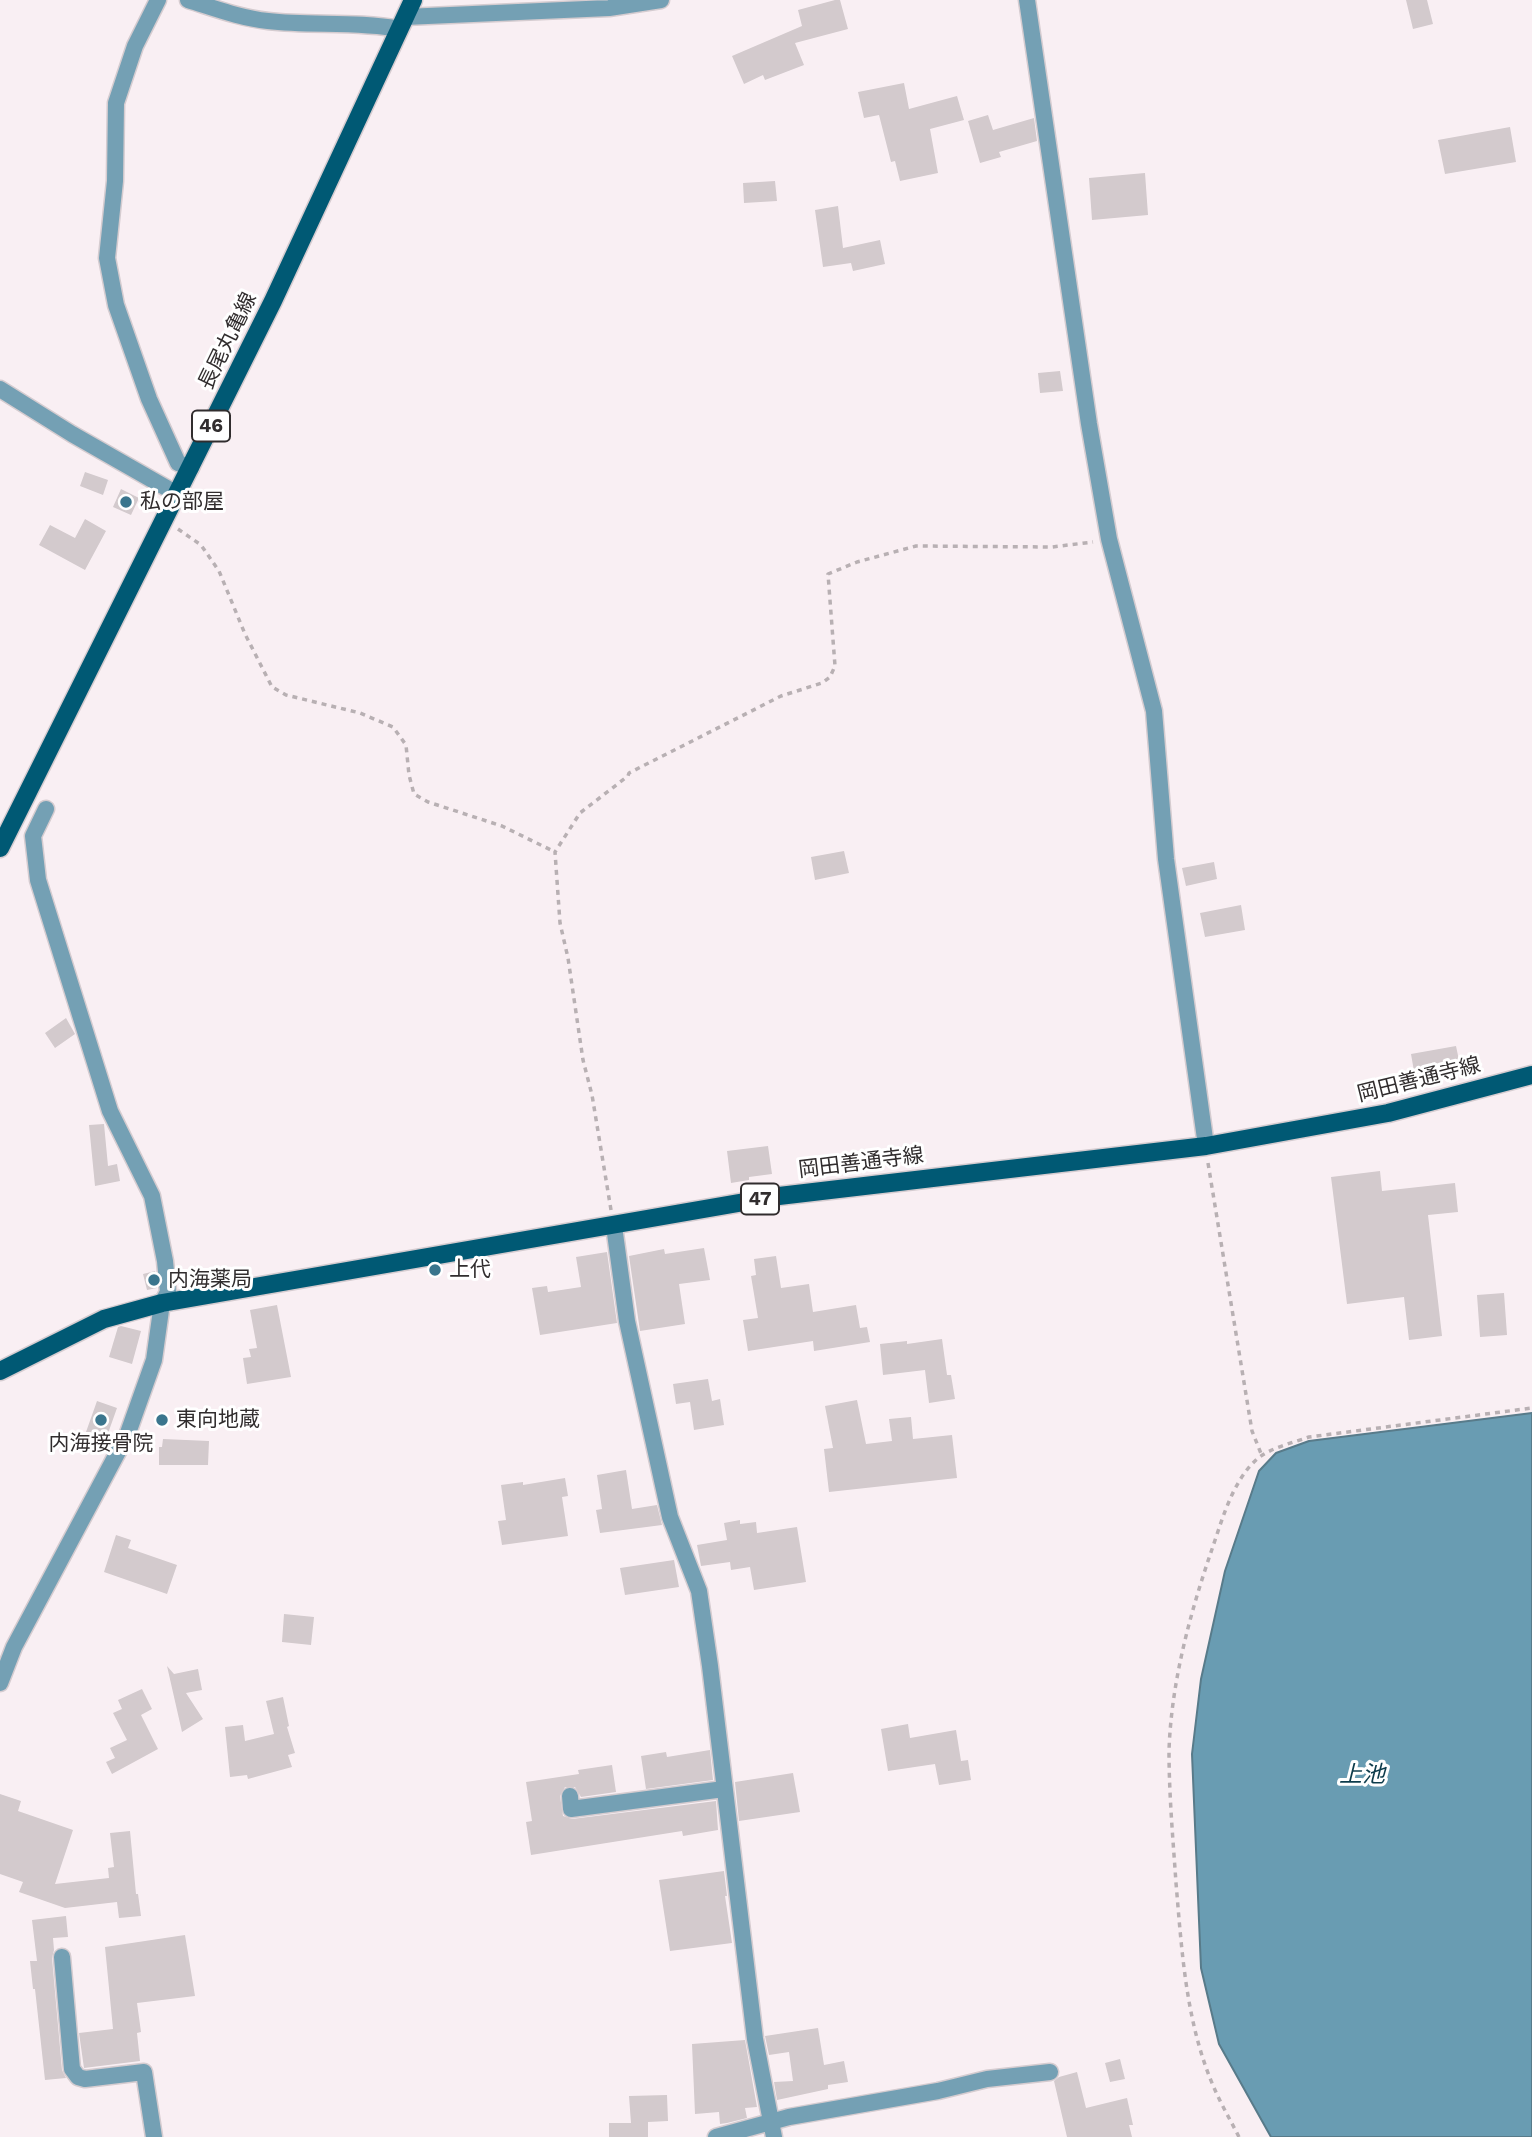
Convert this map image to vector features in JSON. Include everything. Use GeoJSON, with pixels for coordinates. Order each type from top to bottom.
{"type":"FeatureCollection","features":[{"type":"Feature","properties":{"kind":"main road","name":"長尾丸亀線"},"geometry":{"type":"LineString","coordinates":[[0,848],[273,301],[413,0]]}},
{"type":"Feature","properties":{"kind":"main road","name":"岡田善通寺線"},"geometry":{"type":"LineString","coordinates":[[0,1371],[104,1319],[162,1303],[779,1196],[1206,1146],[1388,1113],[1532,1075]]}},
{"type":"Feature","properties":{"kind":"street"},"geometry":{"type":"LineString","coordinates":[[158,0],[135,46],[116,103],[115,181],[107,258],[116,305],[149,399],[178,463],[191,468]]}},
{"type":"Feature","properties":{"kind":"street"},"geometry":{"type":"LineString","coordinates":[[188,0],[240,16],[268,21],[379,25],[610,8],[661,0]]}},
{"type":"Feature","properties":{"kind":"street"},"geometry":{"type":"LineString","coordinates":[[1027,0],[1089,424],[1114,564],[1154,711],[1166,859],[1206,1146]]}},
{"type":"Feature","properties":{"kind":"street"},"geometry":{"type":"LineString","coordinates":[[0,389],[177,494]]}},
{"type":"Feature","properties":{"kind":"street"},"geometry":{"type":"LineString","coordinates":[[0,1683],[14,1647],[128,1433],[154,1360],[162,1303],[168,1293],[165,1261],[152,1196],[110,1111],[38,880],[33,836],[46,809]]}},
{"type":"Feature","properties":{"kind":"street"},"geometry":{"type":"LineString","coordinates":[[11,826],[33,836]]}},
{"type":"Feature","properties":{"kind":"street"},"geometry":{"type":"LineString","coordinates":[[614,1226],[627,1321],[670,1517],[699,1591],[755,2039],[774,2129]]}},
{"type":"Feature","properties":{"kind":"street"},"geometry":{"type":"LineString","coordinates":[[571,1810],[724,1789]]}},
{"type":"Feature","properties":{"kind":"street"},"geometry":{"type":"LineString","coordinates":[[62,1957],[72,2069],[78,2077],[85,2079],[144,2072],[154,2137]]}},
{"type":"Feature","properties":{"kind":"street"},"geometry":{"type":"LineString","coordinates":[[716,2137],[774,2129],[987,2079],[1050,2072]]}},
{"type":"Feature","properties":{"kind":"path"},"geometry":{"type":"LineString","coordinates":[[165,518],[201,545],[219,571],[245,634],[272,687],[286,695],[360,713],[393,727],[406,745],[408,775],[414,794],[428,803],[502,826],[555,852]]}},
{"type":"Feature","properties":{"kind":"path"},"geometry":{"type":"LineString","coordinates":[[614,1226],[560,923],[555,852],[580,813],[629,773],[781,696],[822,683],[830,677],[835,666],[828,574],[857,562],[916,546],[1052,547],[1090,542]]}},
{"type":"Feature","properties":{"kind":"path"},"geometry":{"type":"LineString","coordinates":[[1206,1146],[1252,1431],[1262,1456]]}},
{"type":"Feature","properties":{"kind":"path"},"geometry":{"type":"LineString","coordinates":[[1239,2137],[1214,2089],[1191,2014],[1182,1958],[1170,1798],[1170,1748],[1183,1651],[1204,1573],[1226,1510],[1239,1482],[1256,1459],[1309,1437],[1532,1408]]}},
{"type":"Feature","properties":{"kind":"water","name":"上池"},"geometry":{"type":"Polygon","coordinates":[[[1532,1413],[1532,2137],[1271,2137],[1219,2044],[1201,1968],[1192,1754],[1201,1679],[1225,1571],[1259,1471],[1276,1453],[1309,1441],[1532,1413]]]}},
{"type":"Feature","properties":{"kind":"building"},"geometry":{"type":"Polygon","coordinates":[[[840,0],[848,29],[795,43],[804,65],[765,80],[763,75],[744,84],[732,56],[802,26],[798,10],[840,0]]]}},
{"type":"Feature","properties":{"kind":"building"},"geometry":{"type":"Polygon","coordinates":[[[1406,0],[1427,0],[1433,24],[1413,29],[1406,0]]]}},
{"type":"Feature","properties":{"kind":"building"},"geometry":{"type":"Polygon","coordinates":[[[904,83],[909,109],[957,96],[964,120],[930,129],[938,173],[900,181],[895,161],[891,162],[879,115],[864,118],[858,92],[904,83]]]}},
{"type":"Feature","properties":{"kind":"building"},"geometry":{"type":"Polygon","coordinates":[[[988,115],[993,130],[1034,118],[1037,141],[999,152],[1001,157],[980,163],[968,121],[988,115]]]}},
{"type":"Feature","properties":{"kind":"building"},"geometry":{"type":"Polygon","coordinates":[[[1510,127],[1516,162],[1445,174],[1438,140],[1510,127]]]}},
{"type":"Feature","properties":{"kind":"building"},"geometry":{"type":"Polygon","coordinates":[[[1145,173],[1148,215],[1092,220],[1089,178],[1145,173]]]}},
{"type":"Feature","properties":{"kind":"building"},"geometry":{"type":"Polygon","coordinates":[[[775,181],[777,201],[744,203],[743,183],[775,181]]]}},
{"type":"Feature","properties":{"kind":"building"},"geometry":{"type":"Polygon","coordinates":[[[838,206],[843,248],[880,240],[885,264],[853,271],[851,263],[823,267],[815,210],[838,206]]]}},
{"type":"Feature","properties":{"kind":"building"},"geometry":{"type":"Polygon","coordinates":[[[1060,371],[1063,391],[1040,393],[1038,373],[1060,371]]]}},
{"type":"Feature","properties":{"kind":"building"},"geometry":{"type":"Polygon","coordinates":[[[85,472],[108,480],[103,495],[80,486],[85,472]]]}},
{"type":"Feature","properties":{"kind":"building","name":"私の部屋"},"geometry":{"type":"Polygon","coordinates":[[[121,489],[139,498],[131,515],[113,507],[121,489]]]}},
{"type":"Feature","properties":{"kind":"building"},"geometry":{"type":"Polygon","coordinates":[[[85,519],[106,531],[85,570],[39,545],[50,525],[75,538],[85,519]]]}},
{"type":"Feature","properties":{"kind":"building"},"geometry":{"type":"Polygon","coordinates":[[[844,851],[849,873],[815,880],[811,857],[844,851]]]}},
{"type":"Feature","properties":{"kind":"building"},"geometry":{"type":"Polygon","coordinates":[[[1214,862],[1217,879],[1186,886],[1182,868],[1214,862]]]}},
{"type":"Feature","properties":{"kind":"building"},"geometry":{"type":"Polygon","coordinates":[[[1241,905],[1245,930],[1205,937],[1200,913],[1241,905]]]}},
{"type":"Feature","properties":{"kind":"building"},"geometry":{"type":"Polygon","coordinates":[[[66,1018],[75,1034],[55,1048],[45,1033],[66,1018]]]}},
{"type":"Feature","properties":{"kind":"building"},"geometry":{"type":"Polygon","coordinates":[[[1456,1046],[1460,1065],[1443,1068],[1444,1072],[1415,1077],[1411,1054],[1456,1046]]]}},
{"type":"Feature","properties":{"kind":"building"},"geometry":{"type":"Polygon","coordinates":[[[104,1124],[108,1166],[117,1164],[120,1181],[95,1186],[89,1125],[104,1124]]]}},
{"type":"Feature","properties":{"kind":"building"},"geometry":{"type":"Polygon","coordinates":[[[768,1146],[772,1174],[731,1183],[727,1151],[768,1146]]]}},
{"type":"Feature","properties":{"kind":"building"},"geometry":{"type":"Polygon","coordinates":[[[1380,1171],[1382,1191],[1455,1183],[1458,1212],[1428,1215],[1442,1336],[1409,1340],[1404,1297],[1347,1304],[1331,1177],[1380,1171]]]}},
{"type":"Feature","properties":{"kind":"building"},"geometry":{"type":"Polygon","coordinates":[[[704,1248],[710,1280],[679,1284],[685,1324],[640,1331],[629,1256],[664,1249],[665,1254],[704,1248]]]}},
{"type":"Feature","properties":{"kind":"building"},"geometry":{"type":"Polygon","coordinates":[[[607,1252],[617,1323],[540,1335],[532,1288],[547,1286],[548,1292],[581,1287],[576,1257],[607,1252]]]}},
{"type":"Feature","properties":{"kind":"building"},"geometry":{"type":"Polygon","coordinates":[[[776,1256],[781,1288],[809,1284],[813,1312],[856,1305],[860,1328],[867,1327],[870,1342],[814,1351],[813,1341],[748,1351],[743,1320],[758,1318],[751,1276],[756,1275],[754,1259],[776,1256]]]}},
{"type":"Feature","properties":{"kind":"building","name":"内海薬局"},"geometry":{"type":"Polygon","coordinates":[[[155,1271],[157,1288],[147,1290],[143,1274],[155,1271]]]}},
{"type":"Feature","properties":{"kind":"building"},"geometry":{"type":"Polygon","coordinates":[[[1504,1293],[1507,1335],[1480,1337],[1477,1295],[1504,1293]]]}},
{"type":"Feature","properties":{"kind":"building"},"geometry":{"type":"Polygon","coordinates":[[[277,1305],[291,1377],[247,1384],[243,1358],[251,1357],[249,1349],[257,1348],[250,1310],[277,1305]]]}},
{"type":"Feature","properties":{"kind":"building"},"geometry":{"type":"Polygon","coordinates":[[[118,1327],[141,1331],[132,1364],[109,1357],[118,1327]]]}},
{"type":"Feature","properties":{"kind":"building"},"geometry":{"type":"Polygon","coordinates":[[[942,1339],[947,1375],[951,1375],[955,1399],[929,1403],[925,1370],[883,1375],[880,1344],[907,1341],[907,1344],[942,1339]]]}},
{"type":"Feature","properties":{"kind":"building"},"geometry":{"type":"Polygon","coordinates":[[[708,1379],[712,1401],[720,1399],[724,1425],[694,1430],[690,1402],[676,1404],[673,1384],[708,1379]]]}},
{"type":"Feature","properties":{"kind":"building"},"geometry":{"type":"Polygon","coordinates":[[[857,1400],[866,1444],[892,1441],[889,1419],[911,1417],[913,1439],[952,1435],[957,1478],[829,1492],[824,1449],[833,1448],[825,1406],[857,1400]]]}},
{"type":"Feature","properties":{"kind":"building","name":"内海接骨院"},"geometry":{"type":"Polygon","coordinates":[[[97,1401],[117,1408],[106,1439],[86,1432],[97,1401]]]}},
{"type":"Feature","properties":{"kind":"building"},"geometry":{"type":"Polygon","coordinates":[[[163,1439],[209,1441],[208,1465],[159,1465],[159,1447],[162,1447],[163,1439]]]}},
{"type":"Feature","properties":{"kind":"building"},"geometry":{"type":"Polygon","coordinates":[[[626,1470],[632,1509],[657,1505],[662,1525],[600,1533],[596,1510],[602,1509],[597,1475],[626,1470]]]}},
{"type":"Feature","properties":{"kind":"building"},"geometry":{"type":"Polygon","coordinates":[[[565,1478],[568,1496],[562,1497],[568,1536],[502,1545],[498,1521],[506,1520],[501,1485],[523,1482],[523,1485],[565,1478]]]}},
{"type":"Feature","properties":{"kind":"building"},"geometry":{"type":"Polygon","coordinates":[[[740,1520],[740,1524],[756,1522],[757,1533],[797,1527],[806,1582],[754,1590],[750,1567],[731,1570],[730,1562],[701,1566],[697,1545],[727,1540],[724,1523],[740,1520]]]}},
{"type":"Feature","properties":{"kind":"building"},"geometry":{"type":"Polygon","coordinates":[[[116,1535],[131,1540],[128,1548],[177,1565],[167,1594],[104,1572],[116,1535]]]}},
{"type":"Feature","properties":{"kind":"building"},"geometry":{"type":"Polygon","coordinates":[[[674,1560],[679,1587],[625,1595],[620,1568],[674,1560]]]}},
{"type":"Feature","properties":{"kind":"building"},"geometry":{"type":"Polygon","coordinates":[[[284,1614],[314,1617],[311,1645],[282,1642],[284,1614]]]}},
{"type":"Feature","properties":{"kind":"building"},"geometry":{"type":"Polygon","coordinates":[[[167,1666],[174,1674],[198,1669],[202,1690],[186,1693],[203,1719],[182,1732],[167,1666]]]}},
{"type":"Feature","properties":{"kind":"building"},"geometry":{"type":"Polygon","coordinates":[[[142,1689],[152,1709],[141,1715],[158,1749],[112,1774],[106,1762],[115,1758],[110,1748],[127,1740],[113,1713],[122,1709],[118,1700],[142,1689]]]}},
{"type":"Feature","properties":{"kind":"building"},"geometry":{"type":"Polygon","coordinates":[[[283,1697],[289,1726],[287,1727],[295,1753],[288,1755],[292,1767],[248,1779],[247,1775],[230,1777],[225,1727],[243,1725],[245,1741],[274,1734],[266,1701],[283,1697]]]}},
{"type":"Feature","properties":{"kind":"building"},"geometry":{"type":"Polygon","coordinates":[[[908,1724],[910,1738],[956,1730],[961,1761],[968,1760],[971,1780],[939,1785],[935,1764],[888,1771],[881,1729],[908,1724]]]}},
{"type":"Feature","properties":{"kind":"building"},"geometry":{"type":"Polygon","coordinates":[[[710,1750],[713,1780],[646,1789],[641,1756],[666,1752],[667,1757],[710,1750]]]}},
{"type":"Feature","properties":{"kind":"building"},"geometry":{"type":"Polygon","coordinates":[[[612,1765],[616,1792],[581,1797],[575,1787],[565,1787],[560,1796],[563,1816],[572,1819],[716,1801],[718,1830],[683,1836],[682,1831],[531,1855],[526,1822],[532,1821],[526,1782],[579,1774],[578,1770],[612,1765]]]}},
{"type":"Feature","properties":{"kind":"building"},"geometry":{"type":"Polygon","coordinates":[[[793,1773],[800,1812],[739,1821],[735,1782],[793,1773]]]}},
{"type":"Feature","properties":{"kind":"building"},"geometry":{"type":"Polygon","coordinates":[[[0,1794],[21,1801],[18,1811],[73,1830],[55,1884],[109,1878],[108,1868],[114,1867],[110,1833],[130,1831],[136,1894],[141,1916],[119,1918],[117,1902],[65,1908],[19,1892],[23,1882],[0,1874],[0,1794]]]}},
{"type":"Feature","properties":{"kind":"building"},"geometry":{"type":"Polygon","coordinates":[[[724,1871],[732,1943],[670,1951],[659,1880],[724,1871]]]}},
{"type":"Feature","properties":{"kind":"building"},"geometry":{"type":"Polygon","coordinates":[[[66,1916],[68,1937],[53,1938],[52,1958],[62,2070],[66,2078],[45,2080],[30,1961],[37,1961],[32,1920],[66,1916]]]}},
{"type":"Feature","properties":{"kind":"building"},"geometry":{"type":"Polygon","coordinates":[[[185,1935],[195,1996],[137,2003],[141,2032],[137,2033],[140,2061],[84,2068],[79,2033],[113,2029],[105,1947],[185,1935]]]}},
{"type":"Feature","properties":{"kind":"building"},"geometry":{"type":"Polygon","coordinates":[[[818,2028],[824,2065],[844,2061],[848,2082],[777,2100],[774,2082],[793,2081],[789,2052],[769,2055],[765,2036],[818,2028]]]}},
{"type":"Feature","properties":{"kind":"building"},"geometry":{"type":"Polygon","coordinates":[[[745,2040],[757,2107],[745,2108],[747,2118],[720,2124],[719,2112],[695,2114],[692,2044],[745,2040]]]}},
{"type":"Feature","properties":{"kind":"building"},"geometry":{"type":"Polygon","coordinates":[[[1120,2059],[1125,2079],[1110,2082],[1105,2063],[1120,2059]]]}},
{"type":"Feature","properties":{"kind":"building"},"geometry":{"type":"Polygon","coordinates":[[[1077,2072],[1086,2108],[1127,2098],[1133,2125],[1129,2125],[1132,2137],[1067,2137],[1054,2081],[1077,2072]]]}},
{"type":"Feature","properties":{"kind":"building"},"geometry":{"type":"Polygon","coordinates":[[[667,2095],[668,2121],[648,2122],[648,2137],[609,2137],[609,2123],[631,2123],[629,2096],[667,2095]]]}},
{"type":"Feature","properties":{"kind":"place","name":"私の部屋"},"geometry":{"type":"Point","coordinates":[126,502]}},
{"type":"Feature","properties":{"kind":"place","name":"上代"},"geometry":{"type":"Point","coordinates":[435,1270]}},
{"type":"Feature","properties":{"kind":"place","name":"内海薬局"},"geometry":{"type":"Point","coordinates":[154,1280]}},
{"type":"Feature","properties":{"kind":"place","name":"内海接骨院"},"geometry":{"type":"Point","coordinates":[101,1420]}},
{"type":"Feature","properties":{"kind":"place","name":"東向地蔵"},"geometry":{"type":"Point","coordinates":[162,1420]}}]}
